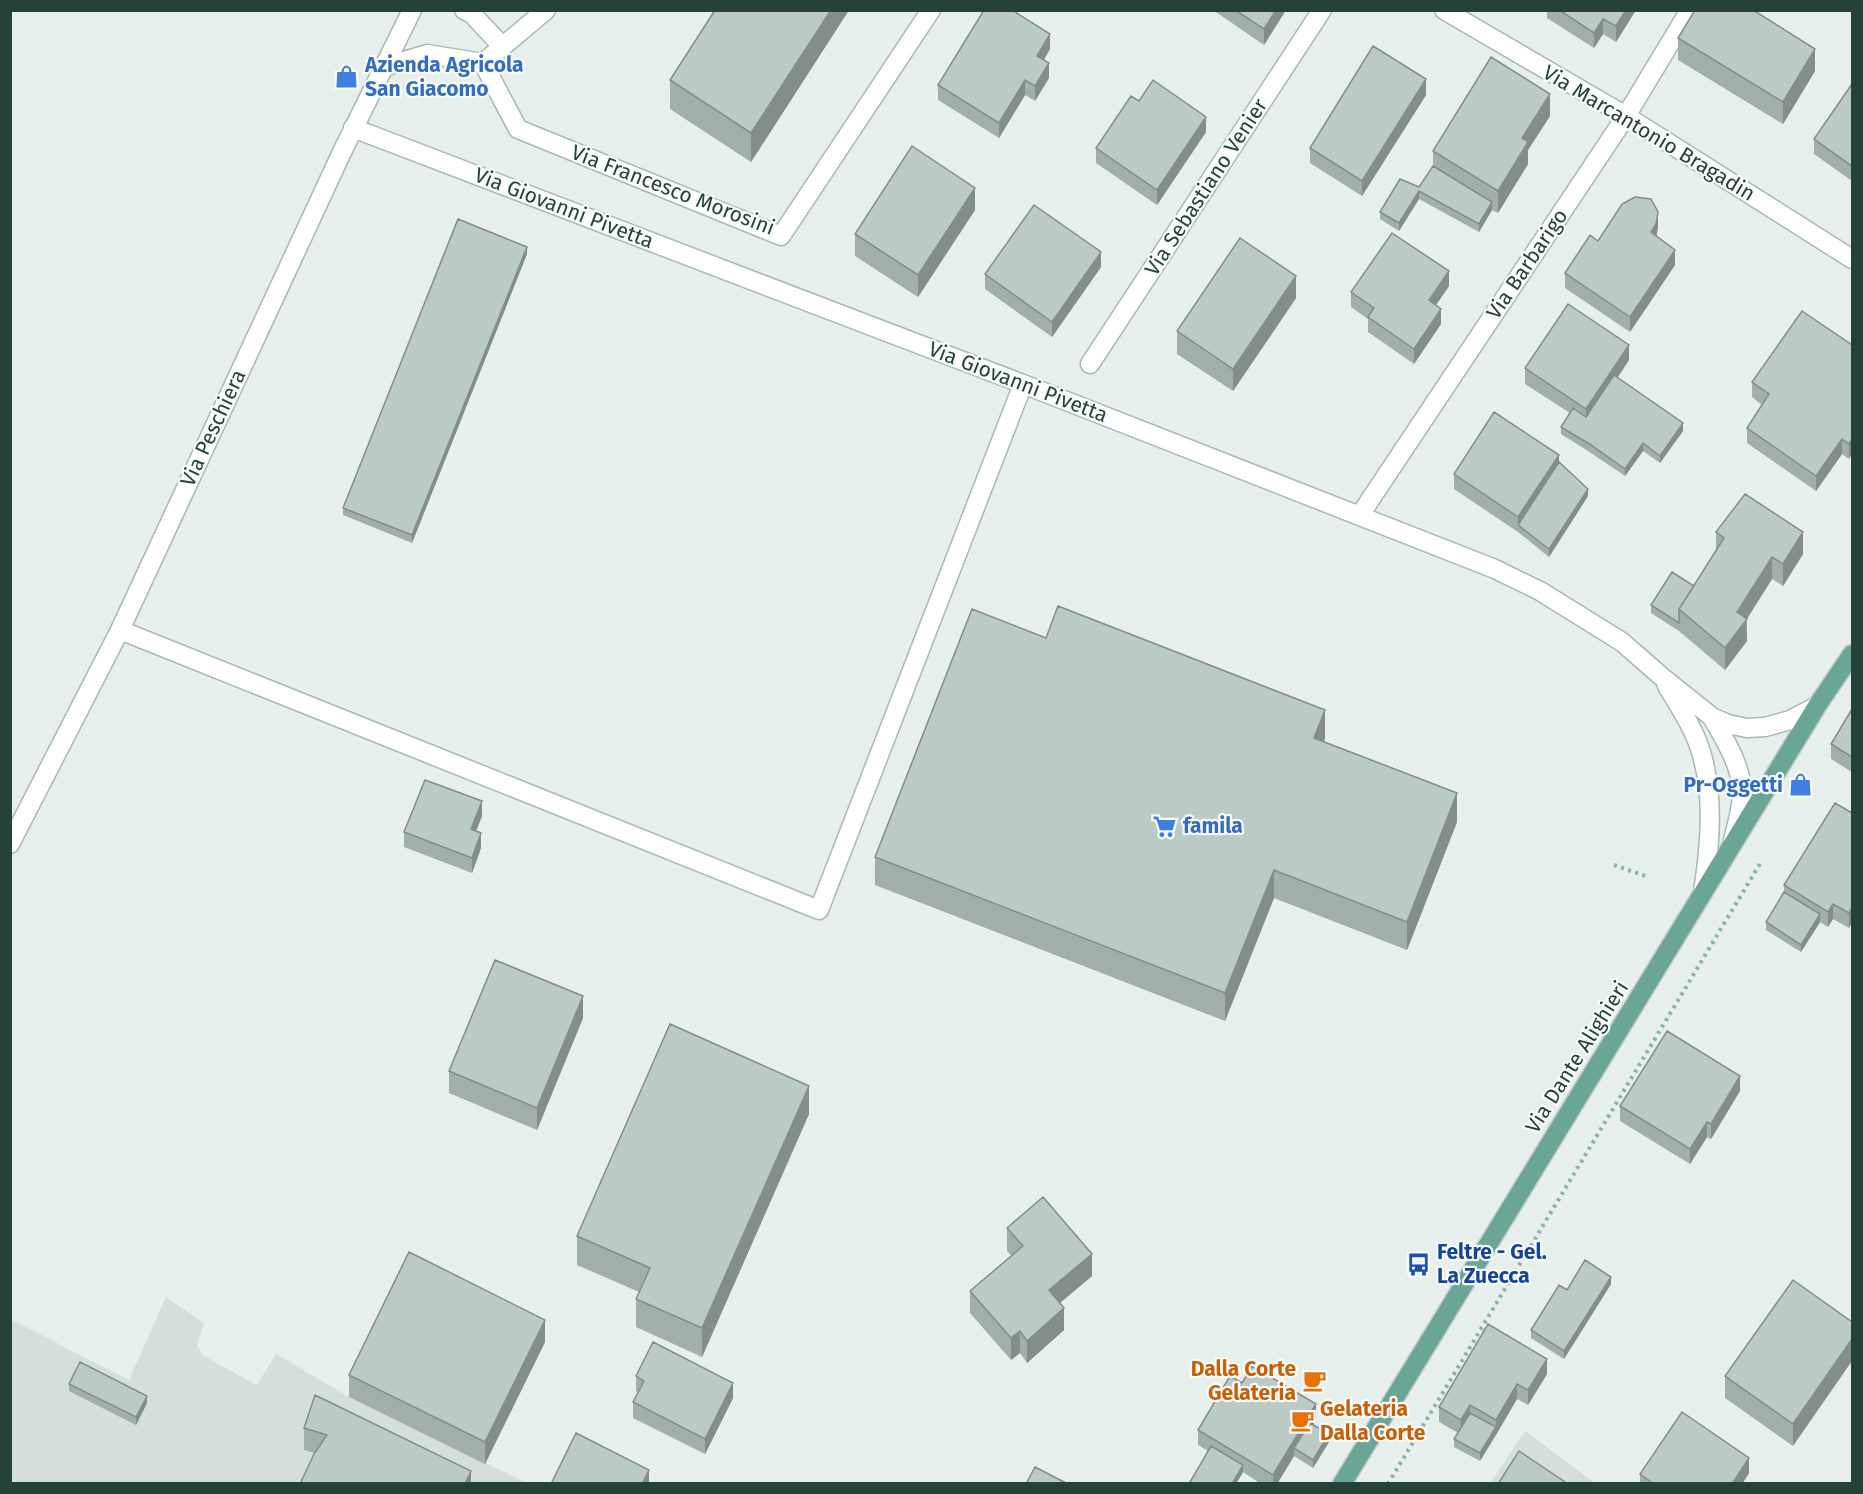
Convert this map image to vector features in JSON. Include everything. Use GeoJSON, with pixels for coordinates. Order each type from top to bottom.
{"type":"FeatureCollection","features":[{"type":"Feature","properties":{"kind":"main road","name":"Via Dante Alighieri"},"geometry":{"type":"LineString","coordinates":[[1342,1484],[1817,706],[1852,654]]}},
{"type":"Feature","properties":{"kind":"street","name":"Via Peschiera"},"geometry":{"type":"LineString","coordinates":[[10,844],[120,630],[353,128],[412,10]]}},
{"type":"Feature","properties":{"kind":"street"},"geometry":{"type":"LineString","coordinates":[[464,10],[472,14],[503,47]]}},
{"type":"Feature","properties":{"kind":"street"},"geometry":{"type":"LineString","coordinates":[[384,67],[427,54],[483,63],[546,10]]}},
{"type":"Feature","properties":{"kind":"street","name":"Via Francesco Morosini"},"geometry":{"type":"LineString","coordinates":[[483,63],[518,129],[781,236],[931,10]]}},
{"type":"Feature","properties":{"kind":"street","name":"Via Sebastiano Venier"},"geometry":{"type":"LineString","coordinates":[[1090,364],[1323,10]]}},
{"type":"Feature","properties":{"kind":"street","name":"Via Marcantonio Bragadin"},"geometry":{"type":"LineString","coordinates":[[1444,10],[1626,116],[1852,258]]}},
{"type":"Feature","properties":{"kind":"street","name":"Via Barbarigo"},"geometry":{"type":"LineString","coordinates":[[1360,515],[1626,116],[1690,10]]}},
{"type":"Feature","properties":{"kind":"street","name":"Via Giovanni Pivetta"},"geometry":{"type":"LineString","coordinates":[[353,128],[1023,384],[1495,569],[1540,591],[1622,642],[1712,717],[1728,724],[1747,728],[1765,727],[1790,720],[1817,706]]}},
{"type":"Feature","properties":{"kind":"street"},"geometry":{"type":"LineString","coordinates":[[120,630],[819,910],[1023,384]]}},
{"type":"Feature","properties":{"kind":"street","name":"Via Giovanni Pivetta"},"geometry":{"type":"LineString","coordinates":[[1662,677],[1692,730],[1705,768],[1710,814],[1708,858],[1702,896]]}},
{"type":"Feature","properties":{"kind":"street"},"geometry":{"type":"LineString","coordinates":[[1712,717],[1728,746],[1738,772],[1742,791],[1740,810],[1730,850]]}},
{"type":"Feature","properties":{"kind":"path"},"geometry":{"type":"LineString","coordinates":[[1388,1484],[1765,855]]}},
{"type":"Feature","properties":{"kind":"path"},"geometry":{"type":"LineString","coordinates":[[1614,865],[1648,877]]}},
{"type":"Feature","properties":{"kind":"shaded area"},"geometry":{"type":"Polygon","coordinates":[[[166,1297],[204,1323],[197,1345],[202,1355],[257,1385],[276,1354],[349,1397],[527,1483],[11,1483],[10,1319],[129,1380],[166,1297]]]}},
{"type":"Feature","properties":{"kind":"shaded area"},"geometry":{"type":"Polygon","coordinates":[[[1525,1431],[1595,1483],[1490,1484],[1525,1431]]]}},
{"type":"Feature","properties":{"kind":"building"},"geometry":{"type":"Polygon","coordinates":[[[715,10],[831,10],[751,133],[670,80],[715,10]]]}},
{"type":"Feature","properties":{"kind":"building"},"geometry":{"type":"Polygon","coordinates":[[[984,10],[1012,10],[1050,34],[1037,56],[1049,63],[1035,86],[1025,80],[999,123],[938,85],[984,10]]]}},
{"type":"Feature","properties":{"kind":"building"},"geometry":{"type":"Polygon","coordinates":[[[1235,10],[1276,10],[1264,29],[1235,10]]]}},
{"type":"Feature","properties":{"kind":"building"},"geometry":{"type":"Polygon","coordinates":[[[1559,10],[1626,10],[1616,26],[1603,19],[1594,33],[1559,10]]]}},
{"type":"Feature","properties":{"kind":"building"},"geometry":{"type":"Polygon","coordinates":[[[1695,10],[1753,10],[1815,49],[1783,102],[1678,38],[1695,10]]]}},
{"type":"Feature","properties":{"kind":"building"},"geometry":{"type":"Polygon","coordinates":[[[1373,46],[1426,79],[1362,181],[1310,148],[1373,46]]]}},
{"type":"Feature","properties":{"kind":"building"},"geometry":{"type":"Polygon","coordinates":[[[1491,57],[1550,94],[1522,138],[1528,142],[1498,191],[1433,151],[1491,57]]]}},
{"type":"Feature","properties":{"kind":"building"},"geometry":{"type":"Polygon","coordinates":[[[1153,80],[1206,117],[1157,190],[1096,148],[1131,96],[1139,101],[1153,80]]]}},
{"type":"Feature","properties":{"kind":"building"},"geometry":{"type":"Polygon","coordinates":[[[1852,84],[1852,166],[1814,139],[1852,84]]]}},
{"type":"Feature","properties":{"kind":"building"},"geometry":{"type":"Polygon","coordinates":[[[912,146],[975,188],[918,275],[855,234],[912,146]]]}},
{"type":"Feature","properties":{"kind":"building"},"geometry":{"type":"Polygon","coordinates":[[[1433,166],[1492,202],[1479,224],[1419,191],[1399,223],[1380,212],[1400,179],[1419,187],[1433,166]]]}},
{"type":"Feature","properties":{"kind":"building"},"geometry":{"type":"Polygon","coordinates":[[[1635,197],[1651,199],[1658,212],[1656,224],[1651,232],[1675,250],[1630,317],[1565,273],[1590,235],[1598,241],[1622,204],[1635,197]]]}},
{"type":"Feature","properties":{"kind":"building"},"geometry":{"type":"Polygon","coordinates":[[[1034,205],[1101,252],[1052,322],[985,274],[1034,205]]]}},
{"type":"Feature","properties":{"kind":"building"},"geometry":{"type":"Polygon","coordinates":[[[458,219],[527,247],[412,535],[343,508],[458,219]]]}},
{"type":"Feature","properties":{"kind":"building"},"geometry":{"type":"Polygon","coordinates":[[[1392,233],[1449,271],[1429,300],[1441,309],[1414,349],[1368,317],[1374,308],[1351,292],[1392,233]]]}},
{"type":"Feature","properties":{"kind":"building"},"geometry":{"type":"Polygon","coordinates":[[[1240,238],[1296,276],[1233,369],[1177,331],[1240,238]]]}},
{"type":"Feature","properties":{"kind":"building"},"geometry":{"type":"Polygon","coordinates":[[[1568,304],[1629,345],[1586,409],[1525,368],[1568,304]]]}},
{"type":"Feature","properties":{"kind":"building"},"geometry":{"type":"Polygon","coordinates":[[[1802,311],[1852,345],[1852,439],[1849,444],[1842,439],[1816,476],[1747,428],[1769,394],[1752,382],[1802,311]]]}},
{"type":"Feature","properties":{"kind":"building"},"geometry":{"type":"Polygon","coordinates":[[[1614,375],[1683,423],[1660,456],[1643,443],[1625,469],[1561,427],[1573,408],[1586,417],[1614,375]]]}},
{"type":"Feature","properties":{"kind":"building"},"geometry":{"type":"Polygon","coordinates":[[[1494,412],[1559,455],[1518,517],[1454,474],[1494,412]]]}},
{"type":"Feature","properties":{"kind":"building"},"geometry":{"type":"Polygon","coordinates":[[[1559,462],[1588,489],[1549,549],[1518,525],[1559,462]]]}},
{"type":"Feature","properties":{"kind":"building"},"geometry":{"type":"Polygon","coordinates":[[[1745,494],[1803,532],[1783,564],[1772,557],[1737,612],[1747,619],[1725,648],[1679,609],[1724,538],[1716,532],[1745,494]]]}},
{"type":"Feature","properties":{"kind":"building"},"geometry":{"type":"Polygon","coordinates":[[[1672,572],[1694,586],[1679,609],[1679,623],[1651,605],[1672,572]]]}},
{"type":"Feature","properties":{"kind":"building"},"geometry":{"type":"Polygon","coordinates":[[[1058,606],[1325,710],[1314,738],[1457,793],[1407,922],[1274,870],[1225,993],[875,857],[972,609],[1046,638],[1058,606]]]}},
{"type":"Feature","properties":{"kind":"building"},"geometry":{"type":"Polygon","coordinates":[[[1852,709],[1852,757],[1831,744],[1852,709]]]}},
{"type":"Feature","properties":{"kind":"building"},"geometry":{"type":"Polygon","coordinates":[[[425,780],[482,801],[471,829],[481,833],[472,858],[404,832],[425,780]]]}},
{"type":"Feature","properties":{"kind":"building"},"geometry":{"type":"Polygon","coordinates":[[[1835,803],[1852,813],[1852,907],[1849,913],[1833,904],[1828,912],[1784,885],[1835,803]]]}},
{"type":"Feature","properties":{"kind":"building"},"geometry":{"type":"Polygon","coordinates":[[[1784,892],[1820,914],[1801,945],[1766,922],[1784,892]]]}},
{"type":"Feature","properties":{"kind":"building"},"geometry":{"type":"Polygon","coordinates":[[[495,960],[583,996],[537,1108],[449,1071],[495,960]]]}},
{"type":"Feature","properties":{"kind":"building"},"geometry":{"type":"Polygon","coordinates":[[[670,1024],[809,1086],[702,1328],[636,1299],[650,1268],[577,1236],[670,1024]]]}},
{"type":"Feature","properties":{"kind":"building"},"geometry":{"type":"Polygon","coordinates":[[[1667,1031],[1740,1076],[1711,1124],[1707,1122],[1690,1149],[1620,1106],[1667,1031]]]}},
{"type":"Feature","properties":{"kind":"building"},"geometry":{"type":"Polygon","coordinates":[[[1043,1197],[1092,1254],[1049,1290],[1064,1308],[1027,1341],[1020,1331],[1011,1338],[970,1291],[1023,1246],[1007,1228],[1043,1197]]]}},
{"type":"Feature","properties":{"kind":"building"},"geometry":{"type":"Polygon","coordinates":[[[409,1252],[545,1320],[485,1442],[349,1375],[409,1252]]]}},
{"type":"Feature","properties":{"kind":"building"},"geometry":{"type":"Polygon","coordinates":[[[1585,1260],[1611,1277],[1564,1351],[1531,1330],[1559,1285],[1567,1290],[1585,1260]]]}},
{"type":"Feature","properties":{"kind":"building"},"geometry":{"type":"Polygon","coordinates":[[[1793,1280],[1852,1322],[1852,1339],[1793,1424],[1725,1376],[1793,1280]]]}},
{"type":"Feature","properties":{"kind":"building"},"geometry":{"type":"Polygon","coordinates":[[[1488,1324],[1547,1359],[1528,1390],[1517,1384],[1496,1420],[1470,1405],[1461,1420],[1439,1407],[1488,1324]]]}},
{"type":"Feature","properties":{"kind":"building"},"geometry":{"type":"Polygon","coordinates":[[[653,1342],[733,1383],[705,1439],[633,1402],[644,1381],[636,1376],[653,1342]]]}},
{"type":"Feature","properties":{"kind":"building"},"geometry":{"type":"Polygon","coordinates":[[[80,1362],[147,1396],[136,1417],[69,1384],[80,1362]]]}},
{"type":"Feature","properties":{"kind":"building"},"geometry":{"type":"Polygon","coordinates":[[[1252,1366],[1316,1404],[1273,1475],[1198,1430],[1230,1376],[1242,1383],[1252,1366]]]}},
{"type":"Feature","properties":{"kind":"building"},"geometry":{"type":"Polygon","coordinates":[[[315,1395],[471,1471],[465,1484],[300,1484],[314,1454],[327,1435],[304,1428],[315,1395]]]}},
{"type":"Feature","properties":{"kind":"building"},"geometry":{"type":"Polygon","coordinates":[[[1682,1412],[1749,1458],[1732,1484],[1654,1484],[1640,1474],[1682,1412]]]}},
{"type":"Feature","properties":{"kind":"building"},"geometry":{"type":"Polygon","coordinates":[[[1470,1413],[1496,1427],[1480,1453],[1454,1439],[1470,1413]]]}},
{"type":"Feature","properties":{"kind":"building"},"geometry":{"type":"Polygon","coordinates":[[[1310,1423],[1329,1434],[1313,1460],[1294,1448],[1310,1423]]]}},
{"type":"Feature","properties":{"kind":"building"},"geometry":{"type":"Polygon","coordinates":[[[576,1433],[649,1470],[642,1484],[551,1484],[576,1433]]]}},
{"type":"Feature","properties":{"kind":"building"},"geometry":{"type":"Polygon","coordinates":[[[1211,1446],[1243,1465],[1232,1484],[1193,1484],[1190,1482],[1211,1446]]]}},
{"type":"Feature","properties":{"kind":"building"},"geometry":{"type":"Polygon","coordinates":[[[1519,1451],[1568,1484],[1498,1484],[1519,1451]]]}},
{"type":"Feature","properties":{"kind":"building"},"geometry":{"type":"Polygon","coordinates":[[[1035,1467],[1068,1484],[1026,1484],[1035,1467]]]}},
{"type":"Feature","properties":{"kind":"place","name":"Azienda Agricola San Giacomo"},"geometry":{"type":"Point","coordinates":[347,77]}},
{"type":"Feature","properties":{"kind":"place","name":"Pr-Oggetti"},"geometry":{"type":"Point","coordinates":[1801,785]}},
{"type":"Feature","properties":{"kind":"place","name":"famila"},"geometry":{"type":"Point","coordinates":[1165,826]}},
{"type":"Feature","properties":{"kind":"place","name":"Feltre - Gel. La Zuecca"},"geometry":{"type":"Point","coordinates":[1419,1264]}},
{"type":"Feature","properties":{"kind":"place","name":"Dalla Corte Gelateria"},"geometry":{"type":"Point","coordinates":[1314,1381]}},
{"type":"Feature","properties":{"kind":"place","name":"Gelateria Dalla Corte"},"geometry":{"type":"Point","coordinates":[1302,1421]}}]}
